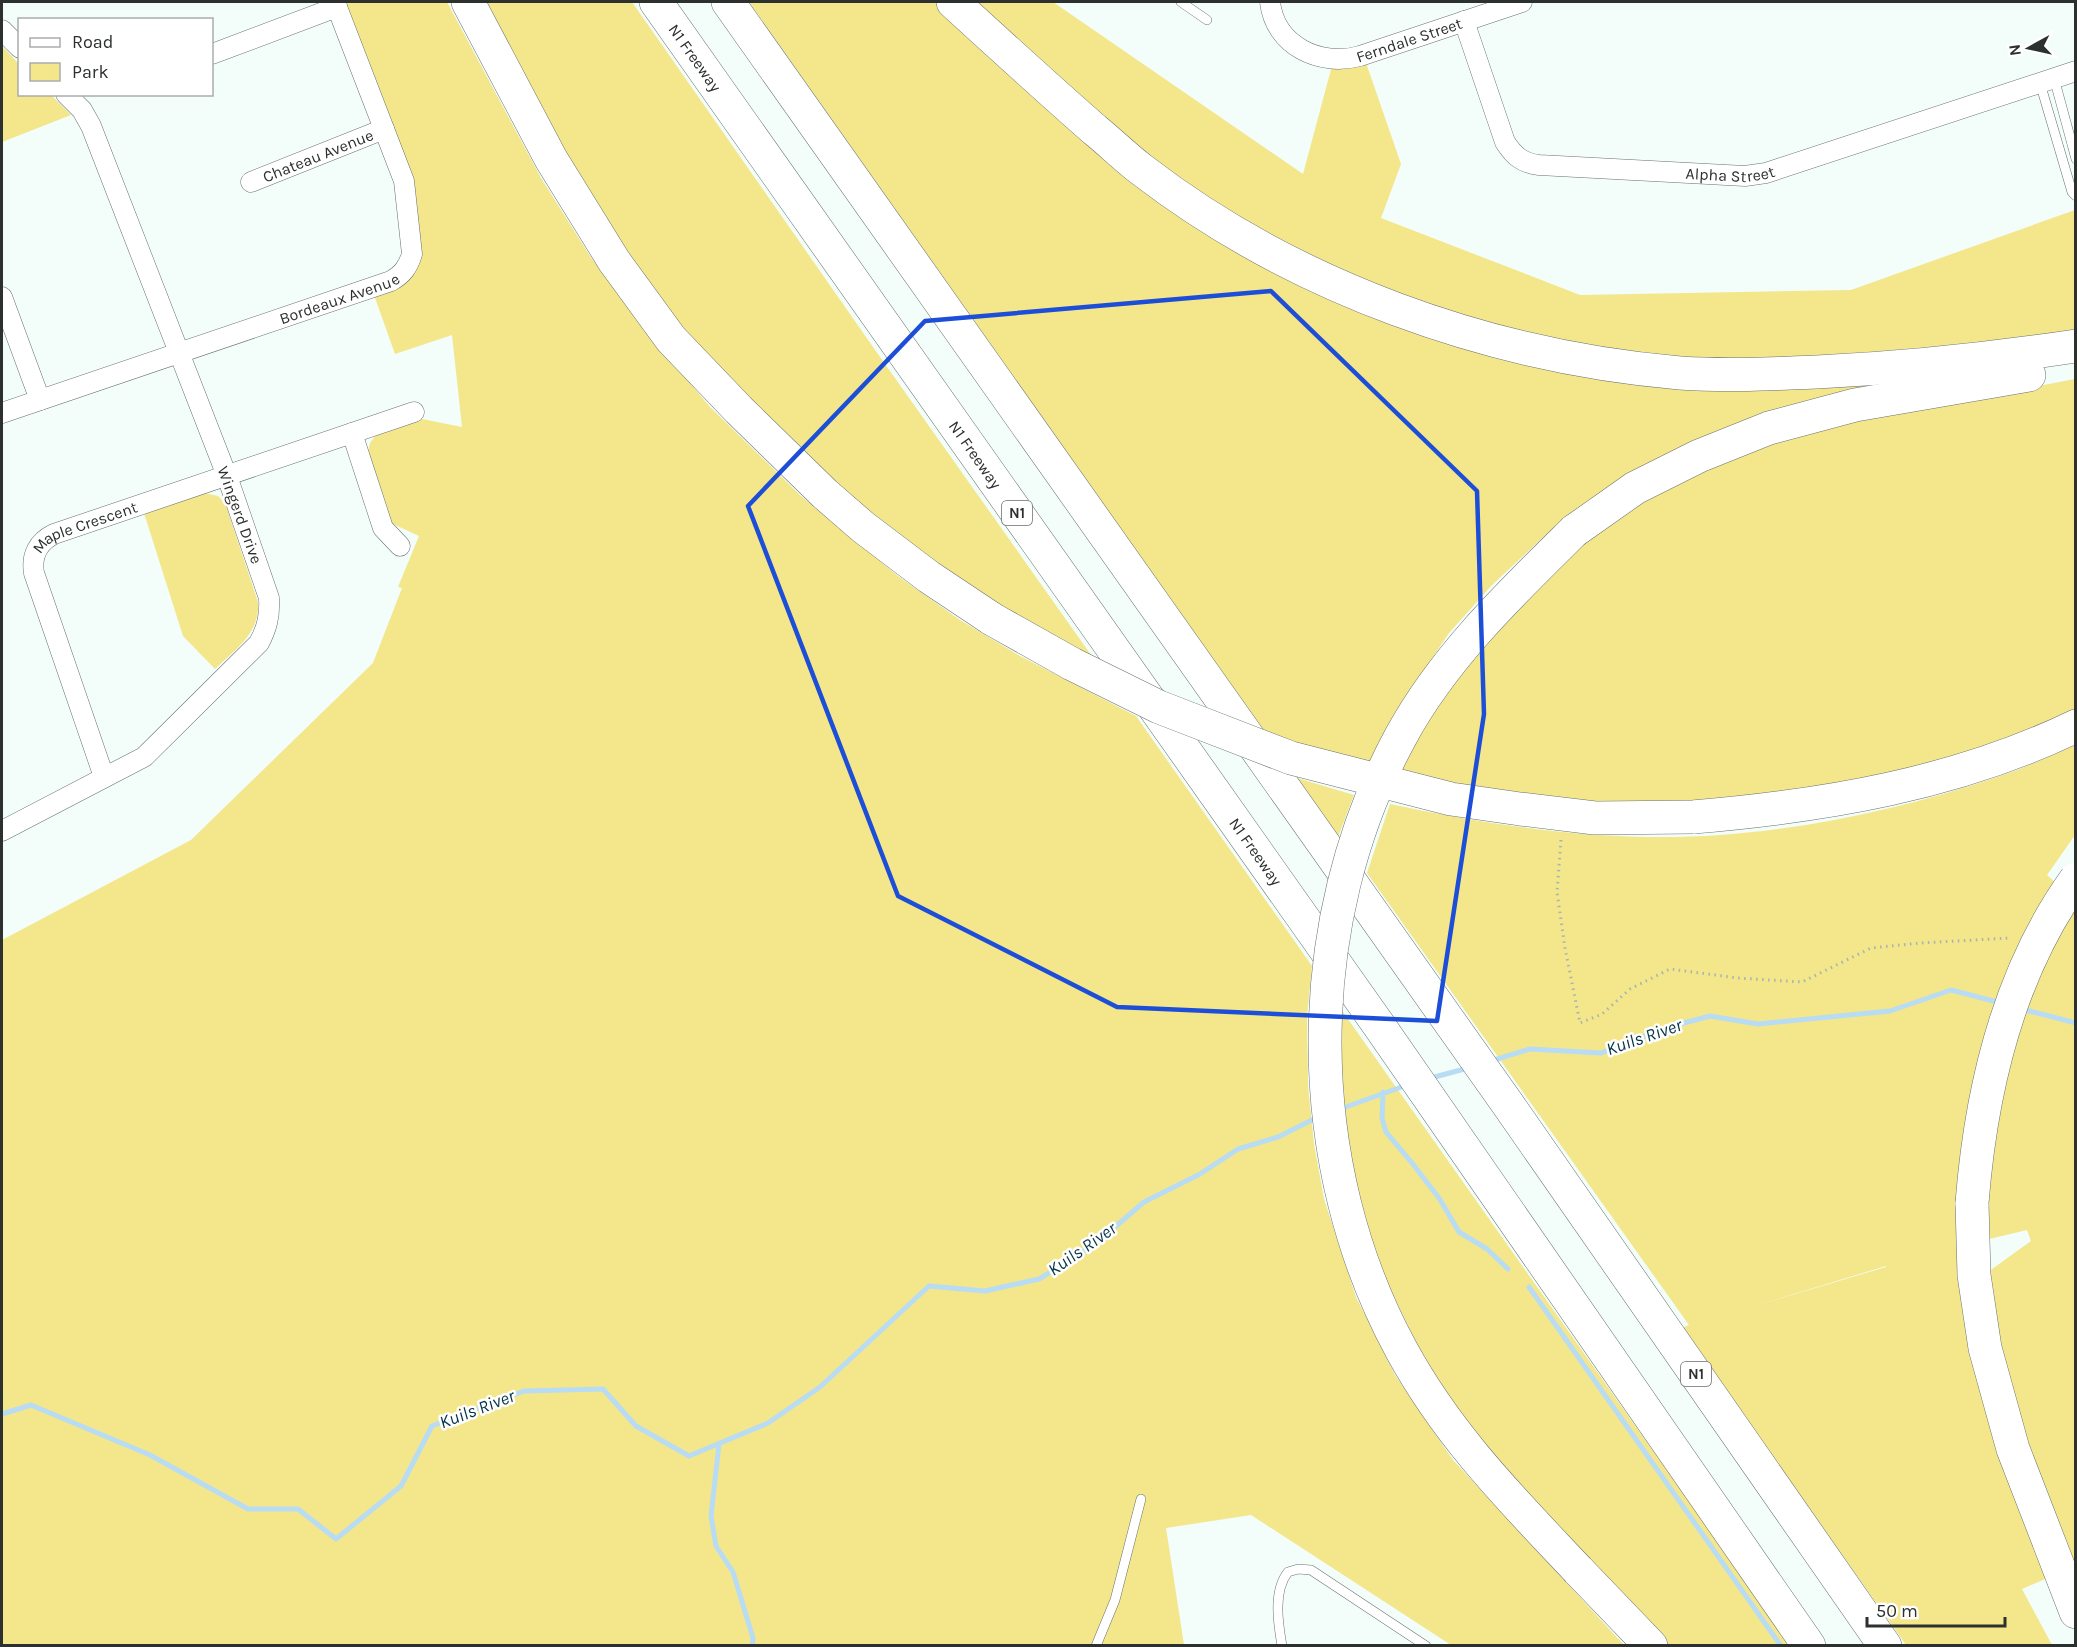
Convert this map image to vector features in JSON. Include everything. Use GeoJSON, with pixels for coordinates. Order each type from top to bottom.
{"type":"FeatureCollection","features":[{"type":"Feature","properties":{"kind":"highway"},"geometry":{"type":"LineString","coordinates":[[468,2],[551,159],[614,261],[671,339],[739,410],[825,494],[863,527],[930,577],[992,619],[1072,664],[1159,707],[1291,758],[1450,799],[1595,818],[1693,817],[1768,811],[1869,794],[1961,771],[2076,726]]}},
{"type":"Feature","properties":{"kind":"highway","name":"N1 Freeway"},"geometry":{"type":"LineString","coordinates":[[656,2],[1378,1024],[1809,1646]]}},
{"type":"Feature","properties":{"kind":"highway","name":"N1"},"geometry":{"type":"LineString","coordinates":[[728,2],[1507,1103],[1886,1646]]}},
{"type":"Feature","properties":{"kind":"highway"},"geometry":{"type":"LineString","coordinates":[[953,2],[1142,170],[1217,222],[1303,269],[1401,311],[1510,345],[1618,366],[1683,373],[1752,375],[1988,360],[2076,346]]}},
{"type":"Feature","properties":{"kind":"highway"},"geometry":{"type":"LineString","coordinates":[[1651,1646],[1483,1469],[1453,1430],[1403,1353],[1382,1313],[1361,1260],[1346,1207],[1330,1116],[1323,1047],[1327,975],[1341,895],[1366,811],[1401,736],[1445,668],[1478,629],[1574,531],[1635,488],[1699,456],[1769,428],[1855,405],[2076,367]]}},
{"type":"Feature","properties":{"kind":"highway"},"geometry":{"type":"LineString","coordinates":[[2076,879],[2065,893],[2032,955],[2007,1011],[1991,1071],[1975,1157],[1972,1203],[1974,1275],[1985,1348],[2013,1449],[2076,1612]]}},
{"type":"Feature","properties":{"kind":"street","name":"Ferndale Street"},"geometry":{"type":"LineString","coordinates":[[1270,2],[1281,31],[1296,46],[1315,57],[1326,59],[1349,59],[1522,2]]}},
{"type":"Feature","properties":{"kind":"street"},"geometry":{"type":"LineString","coordinates":[[213,54],[336,4]]}},
{"type":"Feature","properties":{"kind":"street","name":"Bordeaux Avenue"},"geometry":{"type":"LineString","coordinates":[[2,413],[380,285],[401,275],[409,265],[412,254],[404,181],[336,4]]}},
{"type":"Feature","properties":{"kind":"street","name":"Alpha Street"},"geometry":{"type":"LineString","coordinates":[[1464,21],[1505,142],[1513,154],[1526,163],[1539,165],[1745,176],[1766,173],[1787,168],[2076,71]]}},
{"type":"Feature","properties":{"kind":"street"},"geometry":{"type":"LineString","coordinates":[[2,30],[18,46]]}},
{"type":"Feature","properties":{"kind":"street","name":"Wingerd Drive"},"geometry":{"type":"LineString","coordinates":[[2,831],[144,757],[259,643],[267,629],[270,613],[269,598],[227,476],[91,126],[82,110],[68,96]]}},
{"type":"Feature","properties":{"kind":"street","name":"Chateau Avenue"},"geometry":{"type":"LineString","coordinates":[[250,182],[384,129]]}},
{"type":"Feature","properties":{"kind":"street"},"geometry":{"type":"LineString","coordinates":[[2,297],[40,400]]}},
{"type":"Feature","properties":{"kind":"street","name":"Maple Crescent"},"geometry":{"type":"LineString","coordinates":[[104,777],[34,573],[34,558],[40,544],[54,534],[414,412]]}},
{"type":"Feature","properties":{"kind":"street"},"geometry":{"type":"LineString","coordinates":[[352,433],[383,528],[400,546]]}},
{"type":"Feature","properties":{"kind":"lane"},"geometry":{"type":"LineString","coordinates":[[1181,2],[1207,20]]}},
{"type":"Feature","properties":{"kind":"lane"},"geometry":{"type":"LineString","coordinates":[[2047,81],[2076,159]]}},
{"type":"Feature","properties":{"kind":"lane"},"geometry":{"type":"LineString","coordinates":[[2047,81],[2072,192],[2076,196]]}},
{"type":"Feature","properties":{"kind":"lane"},"geometry":{"type":"LineString","coordinates":[[1096,1646],[1115,1600],[1142,1498]]}},
{"type":"Feature","properties":{"kind":"lane"},"geometry":{"type":"LineString","coordinates":[[1282,1646],[1278,1599],[1281,1583],[1288,1572],[1298,1569],[1311,1570],[1426,1646]]}},
{"type":"Feature","properties":{"kind":"path"},"geometry":{"type":"LineString","coordinates":[[1561,833],[1557,892],[1565,948],[1580,1023],[1602,1014],[1630,989],[1670,969],[1738,978],[1802,982],[1871,948],[2016,938]]}},
{"type":"Feature","properties":{"kind":"highlighted area"},"geometry":{"type":"Polygon","coordinates":[[[1271,291],[1477,491],[1484,714],[1437,1021],[1117,1007],[898,896],[748,506],[925,321],[1271,291]]]}},
{"type":"Feature","properties":{"kind":"green space"},"geometry":{"type":"Polygon","coordinates":[[[344,2],[447,2],[541,178],[590,256],[638,321],[710,407],[801,496],[898,576],[960,620],[1020,656],[1136,716],[1312,966],[1307,1016],[1308,1086],[1314,1144],[1324,1199],[1356,1297],[1395,1375],[1453,1460],[1624,1645],[1451,1645],[1251,1515],[1166,1528],[1184,1645],[2,1646],[2,940],[191,840],[373,663],[402,588],[398,587],[419,536],[391,523],[368,452],[370,443],[376,435],[422,419],[462,427],[452,335],[395,354],[374,295],[406,282],[415,271],[421,253],[344,2]]]}},
{"type":"Feature","properties":{"kind":"green space"},"geometry":{"type":"Polygon","coordinates":[[[481,2],[632,2],[1096,662],[974,593],[858,505],[739,393],[661,302],[562,155],[481,2]]]}},
{"type":"Feature","properties":{"kind":"green space"},"geometry":{"type":"Polygon","coordinates":[[[749,2],[939,2],[1124,166],[1410,325],[1822,381],[1885,386],[1616,485],[1554,527],[1492,585],[1449,633],[1396,712],[1367,767],[1266,735],[749,2]]]}},
{"type":"Feature","properties":{"kind":"green space"},"geometry":{"type":"Polygon","coordinates":[[[972,2],[1053,2],[1303,174],[1333,62],[1364,57],[1401,164],[1381,218],[1580,295],[1851,290],[2075,210],[2075,335],[1737,363],[1621,354],[1486,327],[1303,255],[1166,173],[972,2]]]}},
{"type":"Feature","properties":{"kind":"green space"},"geometry":{"type":"Polygon","coordinates":[[[2,46],[18,63],[18,96],[52,96],[71,115],[2,142],[2,46]]]}},
{"type":"Feature","properties":{"kind":"green space"},"geometry":{"type":"Polygon","coordinates":[[[2075,379],[2075,714],[1988,751],[1794,797],[1594,807],[1398,774],[1455,674],[1559,561],[1651,495],[1753,448],[1825,427],[2075,379]]]}},
{"type":"Feature","properties":{"kind":"green space"},"geometry":{"type":"Polygon","coordinates":[[[204,493],[218,496],[225,503],[258,602],[258,613],[251,632],[215,669],[183,636],[144,513],[204,493]]]}},
{"type":"Feature","properties":{"kind":"green space"},"geometry":{"type":"Polygon","coordinates":[[[2075,745],[2075,835],[2047,875],[2076,901],[2075,1579],[2007,1382],[1988,1272],[2031,1241],[2027,1230],[1964,1245],[2052,1576],[2022,1589],[2052,1645],[1906,1645],[1682,1328],[1689,1325],[1367,873],[1390,804],[1472,820],[1596,835],[1679,837],[1756,832],[1827,821],[1932,797],[2010,773],[2075,745]],[[1886,1266],[1751,1307],[1886,1267],[1886,1266]]]}},
{"type":"Feature","properties":{"kind":"green space"},"geometry":{"type":"Polygon","coordinates":[[[1297,778],[1354,795],[1338,837],[1297,778]]]}},
{"type":"Feature","properties":{"kind":"green space"},"geometry":{"type":"Polygon","coordinates":[[[1338,1005],[1790,1645],[1668,1645],[1518,1485],[1436,1384],[1371,1249],[1339,1106],[1338,1005]]]}},
{"type":"Feature","properties":{"kind":"waterway","name":"Kuils River"},"geometry":{"type":"LineString","coordinates":[[1491,1061],[1530,1049],[1601,1053],[1669,1027],[1710,1016],[1758,1024],[1890,1011],[1951,990],[2001,1003]]}},
{"type":"Feature","properties":{"kind":"waterway","name":"Kuils River"},"geometry":{"type":"LineString","coordinates":[[2022,1009],[2076,1023]]}},
{"type":"Feature","properties":{"kind":"waterway","name":"Kuils River"},"geometry":{"type":"LineString","coordinates":[[1431,1078],[1468,1068]]}},
{"type":"Feature","properties":{"kind":"waterway","name":"Kuils River"},"geometry":{"type":"LineString","coordinates":[[1340,1109],[1407,1085]]}},
{"type":"Feature","properties":{"kind":"waterway"},"geometry":{"type":"LineString","coordinates":[[1383,1092],[1382,1118],[1386,1132],[1439,1198],[1459,1232],[1487,1249],[1508,1269]]}},
{"type":"Feature","properties":{"kind":"waterway","name":"Kuils River"},"geometry":{"type":"LineString","coordinates":[[2,1414],[31,1405],[150,1455],[248,1509],[298,1509],[336,1539],[401,1486],[432,1426],[524,1391],[603,1389],[636,1426],[689,1456],[768,1423],[820,1387],[929,1286],[985,1291],[1039,1279],[1094,1245],[1144,1202],[1200,1174],[1238,1149],[1278,1137],[1320,1116]]}},
{"type":"Feature","properties":{"kind":"waterway"},"geometry":{"type":"LineString","coordinates":[[1529,1287],[1781,1646]]}},
{"type":"Feature","properties":{"kind":"waterway"},"geometry":{"type":"LineString","coordinates":[[719,1444],[711,1516],[716,1546],[733,1572],[753,1638],[752,1646]]}}]}
